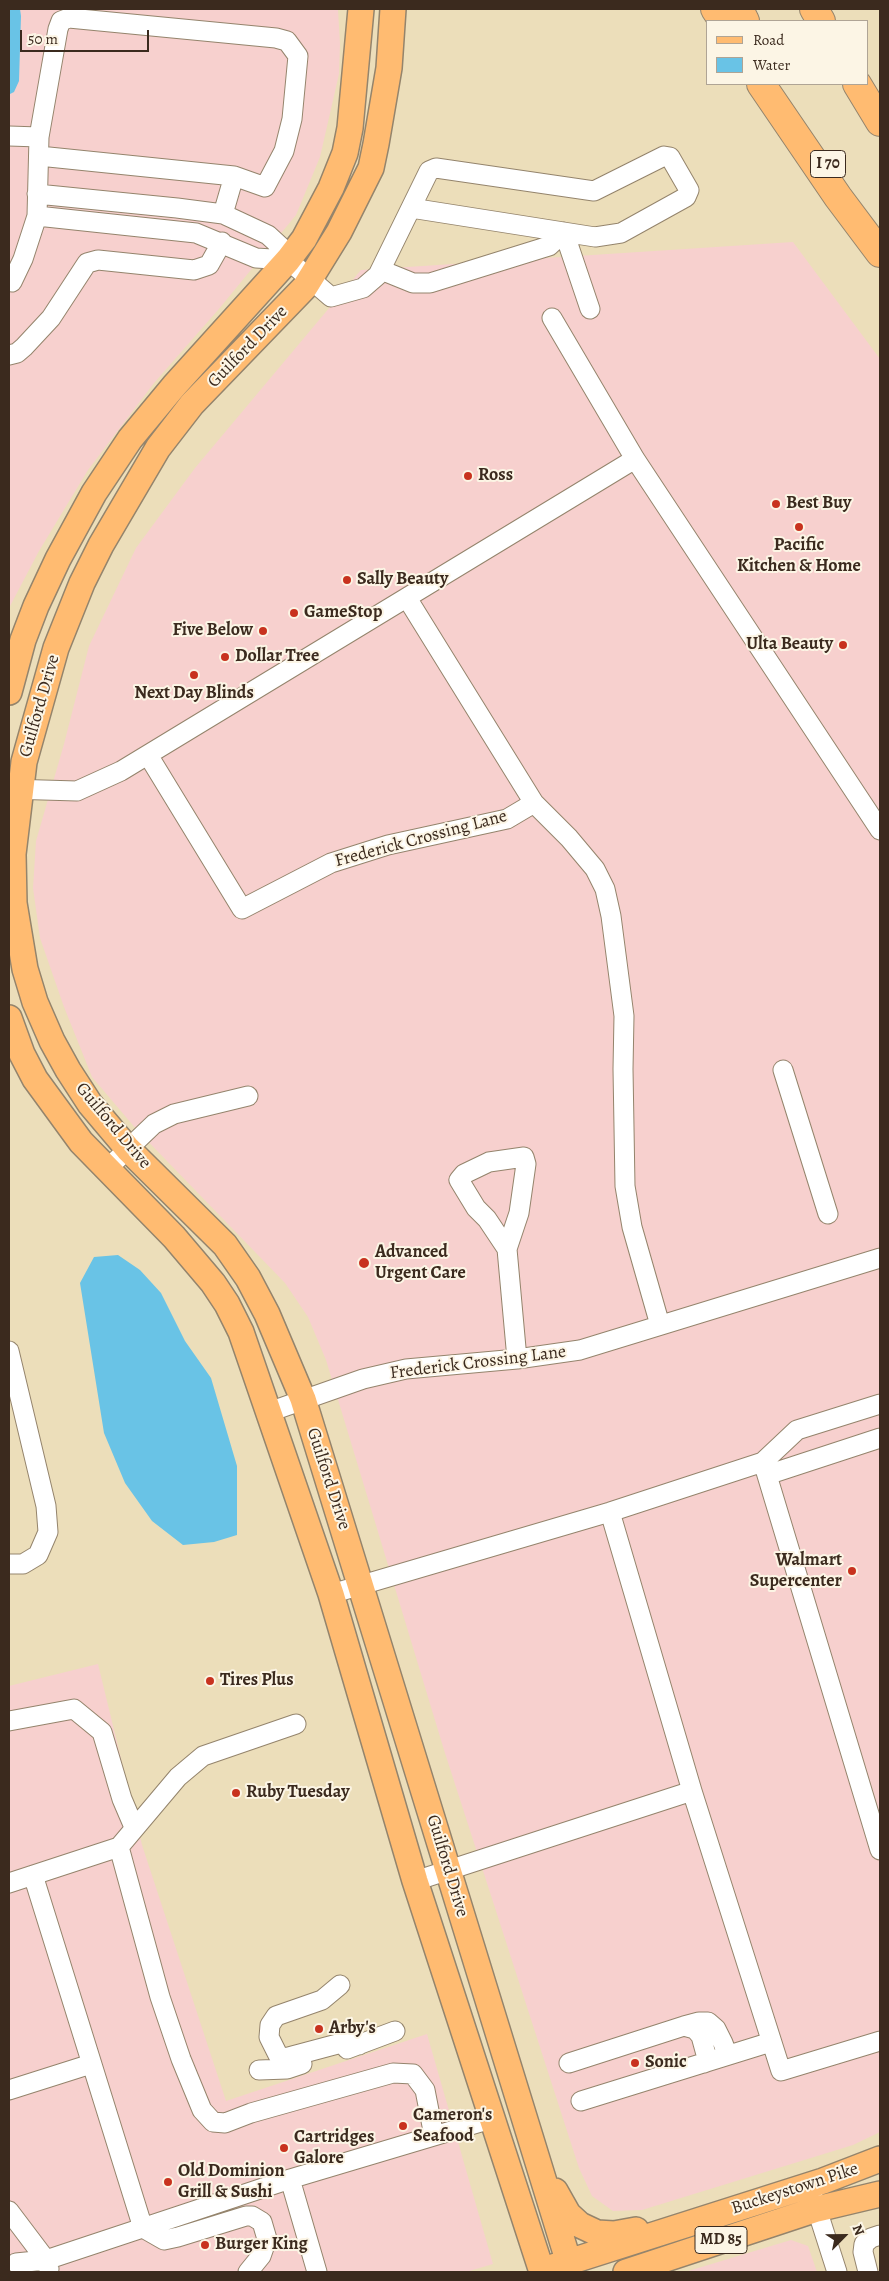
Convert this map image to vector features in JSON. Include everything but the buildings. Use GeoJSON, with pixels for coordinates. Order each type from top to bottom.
{"type":"FeatureCollection","features":[{"type":"Feature","properties":{"kind":"highway"},"geometry":{"type":"LineString","coordinates":[[715,9],[722,20]]}},
{"type":"Feature","properties":{"kind":"highway"},"geometry":{"type":"LineString","coordinates":[[739,9],[745,20]]}},
{"type":"Feature","properties":{"kind":"highway"},"geometry":{"type":"LineString","coordinates":[[814,9],[820,20]]}},
{"type":"Feature","properties":{"kind":"highway"},"geometry":{"type":"LineString","coordinates":[[762,85],[838,198],[880,253]]}},
{"type":"Feature","properties":{"kind":"highway","name":"I 70"},"geometry":{"type":"LineString","coordinates":[[780,85],[846,192],[880,242]]}},
{"type":"Feature","properties":{"kind":"highway"},"geometry":{"type":"LineString","coordinates":[[858,85],[880,122]]}},
{"type":"Feature","properties":{"kind":"main road","name":"Guilford Drive"},"geometry":{"type":"LineString","coordinates":[[9,692],[20,649],[36,606],[94,493],[130,440],[174,386],[288,260],[304,239],[331,188],[345,153],[350,128],[362,9]]}},
{"type":"Feature","properties":{"kind":"main road","name":"Guilford Drive"},"geometry":{"type":"LineString","coordinates":[[393,9],[389,68],[370,168],[339,232],[310,278],[275,320],[192,404],[158,448],[102,544],[82,583],[56,648],[15,789],[14,903],[25,969],[35,1002],[52,1041],[68,1070],[90,1104],[128,1148],[225,1245],[248,1278],[267,1314],[303,1400],[362,1585],[530,2134],[568,2268]]}},
{"type":"Feature","properties":{"kind":"main road","name":"Guilford Drive"},"geometry":{"type":"LineString","coordinates":[[9,1018],[22,1054],[35,1079],[81,1142],[174,1237],[213,1283],[227,1304],[241,1332],[331,1594],[415,1881],[540,2272]]}},
{"type":"Feature","properties":{"kind":"main road"},"geometry":{"type":"LineString","coordinates":[[530,2134],[557,2196],[568,2214],[580,2225],[597,2233],[614,2234],[700,2220]]}},
{"type":"Feature","properties":{"kind":"main road","name":"Buckeystown Pike"},"geometry":{"type":"LineString","coordinates":[[626,2272],[813,2197],[880,2159]]}},
{"type":"Feature","properties":{"kind":"main road","name":"Buckeystown Pike"},"geometry":{"type":"LineString","coordinates":[[540,2272],[568,2268],[700,2220],[813,2197],[880,2194]]}},
{"type":"Feature","properties":{"kind":"street"},"geometry":{"type":"LineString","coordinates":[[10,284],[23,259],[37,216],[39,137],[58,28],[61,21],[69,18],[287,40],[298,56],[292,119],[284,151],[265,187],[234,176],[39,156]]}},
{"type":"Feature","properties":{"kind":"street"},"geometry":{"type":"LineString","coordinates":[[9,136],[39,137]]}},
{"type":"Feature","properties":{"kind":"street"},"geometry":{"type":"LineString","coordinates":[[37,194],[223,214],[268,235],[280,246],[288,260],[331,297],[363,288],[378,275],[429,172],[436,168],[594,191],[664,156],[670,157],[689,190],[686,197],[621,233],[595,236],[412,208]]}},
{"type":"Feature","properties":{"kind":"street"},"geometry":{"type":"LineString","coordinates":[[223,214],[234,176]]}},
{"type":"Feature","properties":{"kind":"street"},"geometry":{"type":"LineString","coordinates":[[37,216],[196,233],[222,242],[256,258],[288,260]]}},
{"type":"Feature","properties":{"kind":"street"},"geometry":{"type":"LineString","coordinates":[[381,270],[413,283],[430,283],[549,246],[564,232]]}},
{"type":"Feature","properties":{"kind":"street"},"geometry":{"type":"LineString","coordinates":[[564,232],[590,309]]}},
{"type":"Feature","properties":{"kind":"street"},"geometry":{"type":"LineString","coordinates":[[9,354],[17,353],[24,347],[51,318],[87,263],[98,260],[194,270],[209,264],[222,242]]}},
{"type":"Feature","properties":{"kind":"street"},"geometry":{"type":"LineString","coordinates":[[552,318],[635,459],[880,830]]}},
{"type":"Feature","properties":{"kind":"street"},"geometry":{"type":"LineString","coordinates":[[15,789],[77,791],[121,772],[635,459]]}},
{"type":"Feature","properties":{"kind":"street"},"geometry":{"type":"LineString","coordinates":[[406,598],[534,803],[595,869],[605,889],[611,916],[624,1016],[625,1186],[634,1236],[660,1325]]}},
{"type":"Feature","properties":{"kind":"street","name":"Frederick Crossing Lane"},"geometry":{"type":"LineString","coordinates":[[148,755],[242,909],[331,863],[388,845],[507,819],[534,803]]}},
{"type":"Feature","properties":{"kind":"street"},"geometry":{"type":"LineString","coordinates":[[782,1070],[828,1214]]}},
{"type":"Feature","properties":{"kind":"street"},"geometry":{"type":"LineString","coordinates":[[106,1169],[154,1124],[174,1114],[248,1096]]}},
{"type":"Feature","properties":{"kind":"street"},"geometry":{"type":"LineString","coordinates":[[508,1249],[487,1218],[476,1208],[459,1180],[464,1174],[489,1162],[524,1157],[526,1164],[519,1213],[508,1249],[517,1359]]}},
{"type":"Feature","properties":{"kind":"street","name":"Frederick Crossing Lane"},"geometry":{"type":"LineString","coordinates":[[269,1412],[363,1379],[406,1369],[517,1359],[580,1350],[880,1258]]}},
{"type":"Feature","properties":{"kind":"street"},"geometry":{"type":"LineString","coordinates":[[9,1351],[46,1506],[48,1532],[38,1555],[23,1564],[9,1564]]}},
{"type":"Feature","properties":{"kind":"street"},"geometry":{"type":"LineString","coordinates":[[765,1468],[797,1430],[880,1404]]}},
{"type":"Feature","properties":{"kind":"street"},"geometry":{"type":"LineString","coordinates":[[331,1594],[610,1512],[880,1438]]}},
{"type":"Feature","properties":{"kind":"street"},"geometry":{"type":"LineString","coordinates":[[765,1468],[880,1850]]}},
{"type":"Feature","properties":{"kind":"street"},"geometry":{"type":"LineString","coordinates":[[610,1512],[692,1791],[781,2071],[880,2041]]}},
{"type":"Feature","properties":{"kind":"street"},"geometry":{"type":"LineString","coordinates":[[9,1721],[74,1709],[102,1732],[122,1799],[134,1827]]}},
{"type":"Feature","properties":{"kind":"street"},"geometry":{"type":"LineString","coordinates":[[9,1883],[119,1847],[178,1777],[203,1756],[296,1724]]}},
{"type":"Feature","properties":{"kind":"street"},"geometry":{"type":"LineString","coordinates":[[415,1881],[692,1791]]}},
{"type":"Feature","properties":{"kind":"street"},"geometry":{"type":"LineString","coordinates":[[119,1847],[160,1997],[180,2059],[202,2110],[213,2122],[225,2123],[252,2113],[393,2073],[413,2074],[425,2090],[434,2136]]}},
{"type":"Feature","properties":{"kind":"street"},"geometry":{"type":"LineString","coordinates":[[33,1875],[143,2228],[164,2240],[237,2218],[252,2216],[262,2222],[267,2239],[261,2256],[248,2272]]}},
{"type":"Feature","properties":{"kind":"street"},"geometry":{"type":"LineString","coordinates":[[340,1985],[322,2000],[276,2016],[270,2025],[269,2037],[278,2055],[285,2058],[345,2042],[359,2045]]}},
{"type":"Feature","properties":{"kind":"street"},"geometry":{"type":"LineString","coordinates":[[569,2063],[699,2022],[708,2022],[716,2029],[726,2051],[724,2056]]}},
{"type":"Feature","properties":{"kind":"street"},"geometry":{"type":"LineString","coordinates":[[684,2026],[695,2029],[701,2036],[707,2058],[704,2063]]}},
{"type":"Feature","properties":{"kind":"street"},"geometry":{"type":"LineString","coordinates":[[259,2070],[287,2069],[395,2031]]}},
{"type":"Feature","properties":{"kind":"street"},"geometry":{"type":"LineString","coordinates":[[581,2101],[771,2042]]}},
{"type":"Feature","properties":{"kind":"street"},"geometry":{"type":"LineString","coordinates":[[9,2090],[91,2064]]}},
{"type":"Feature","properties":{"kind":"street"},"geometry":{"type":"LineString","coordinates":[[15,2261],[48,2266],[143,2228],[290,2179],[491,2119]]}},
{"type":"Feature","properties":{"kind":"street"},"geometry":{"type":"LineString","coordinates":[[290,2179],[317,2271]]}},
{"type":"Feature","properties":{"kind":"street"},"geometry":{"type":"LineString","coordinates":[[813,2197],[837,2272]]}},
{"type":"Feature","properties":{"kind":"street"},"geometry":{"type":"LineString","coordinates":[[9,2211],[48,2266]]}},
{"type":"Feature","properties":{"kind":"street"},"geometry":{"type":"LineString","coordinates":[[868,2272],[863,2252],[864,2244],[871,2238],[880,2235]]}},
{"type":"Feature","properties":{"kind":"shaded area"},"geometry":{"type":"Polygon","coordinates":[[[9,9],[338,9],[340,44],[339,74],[320,157],[296,215],[218,310],[154,383],[88,470],[39,551],[9,608],[9,9]]]}},
{"type":"Feature","properties":{"kind":"shaded area"},"geometry":{"type":"Polygon","coordinates":[[[793,242],[880,359],[880,2132],[853,2145],[642,2210],[613,2211],[592,2196],[579,2168],[444,1750],[326,1360],[308,1317],[285,1283],[137,1130],[92,1077],[64,1007],[40,938],[33,888],[36,841],[64,744],[89,646],[136,548],[195,468],[361,270],[793,242]]]}},
{"type":"Feature","properties":{"kind":"shaded area"},"geometry":{"type":"Polygon","coordinates":[[[98,1664],[142,1845],[226,2101],[427,2034],[493,2264],[466,2272],[9,2272],[9,1686],[98,1664]]]}},
{"type":"Feature","properties":{"kind":"shaded area"},"geometry":{"type":"Polygon","coordinates":[[[791,2240],[808,2246],[817,2272],[685,2272],[791,2240]]]}},
{"type":"Feature","properties":{"kind":"water"},"geometry":{"type":"Polygon","coordinates":[[[9,9],[20,9],[21,16],[19,81],[14,92],[10,94],[9,9]]]}},
{"type":"Feature","properties":{"kind":"water"},"geometry":{"type":"Polygon","coordinates":[[[118,1255],[140,1270],[161,1293],[185,1341],[211,1378],[237,1466],[237,1535],[214,1542],[183,1545],[152,1521],[125,1483],[104,1433],[80,1283],[94,1257],[118,1255]]]}},
{"type":"Feature","properties":{"kind":"place","name":"Ross"},"geometry":{"type":"Point","coordinates":[468,476]}},
{"type":"Feature","properties":{"kind":"place","name":"Best Buy"},"geometry":{"type":"Point","coordinates":[776,504]}},
{"type":"Feature","properties":{"kind":"place","name":"Pacific Kitchen & Home"},"geometry":{"type":"Point","coordinates":[799,527]}},
{"type":"Feature","properties":{"kind":"place","name":"Sally Beauty"},"geometry":{"type":"Point","coordinates":[347,580]}},
{"type":"Feature","properties":{"kind":"place","name":"GameStop"},"geometry":{"type":"Point","coordinates":[294,613]}},
{"type":"Feature","properties":{"kind":"place","name":"Five Below"},"geometry":{"type":"Point","coordinates":[263,631]}},
{"type":"Feature","properties":{"kind":"place","name":"Ulta Beauty"},"geometry":{"type":"Point","coordinates":[843,645]}},
{"type":"Feature","properties":{"kind":"place","name":"Dollar Tree"},"geometry":{"type":"Point","coordinates":[225,657]}},
{"type":"Feature","properties":{"kind":"place","name":"Next Day Blinds"},"geometry":{"type":"Point","coordinates":[194,675]}},
{"type":"Feature","properties":{"kind":"place","name":"Advanced Urgent Care"},"geometry":{"type":"Point","coordinates":[364,1263]}},
{"type":"Feature","properties":{"kind":"place","name":"Walmart Supercenter"},"geometry":{"type":"Point","coordinates":[852,1571]}},
{"type":"Feature","properties":{"kind":"place","name":"Tires Plus"},"geometry":{"type":"Point","coordinates":[210,1681]}},
{"type":"Feature","properties":{"kind":"place","name":"Ruby Tuesday"},"geometry":{"type":"Point","coordinates":[236,1793]}},
{"type":"Feature","properties":{"kind":"place","name":"Arby's"},"geometry":{"type":"Point","coordinates":[319,2029]}},
{"type":"Feature","properties":{"kind":"place","name":"Sonic"},"geometry":{"type":"Point","coordinates":[635,2063]}},
{"type":"Feature","properties":{"kind":"place","name":"Cameron's Seafood"},"geometry":{"type":"Point","coordinates":[403,2126]}},
{"type":"Feature","properties":{"kind":"place","name":"Cartridges Galore"},"geometry":{"type":"Point","coordinates":[284,2148]}},
{"type":"Feature","properties":{"kind":"place","name":"Old Dominion Grill & Sushi"},"geometry":{"type":"Point","coordinates":[168,2182]}},
{"type":"Feature","properties":{"kind":"place","name":"Burger King"},"geometry":{"type":"Point","coordinates":[205,2245]}}]}
